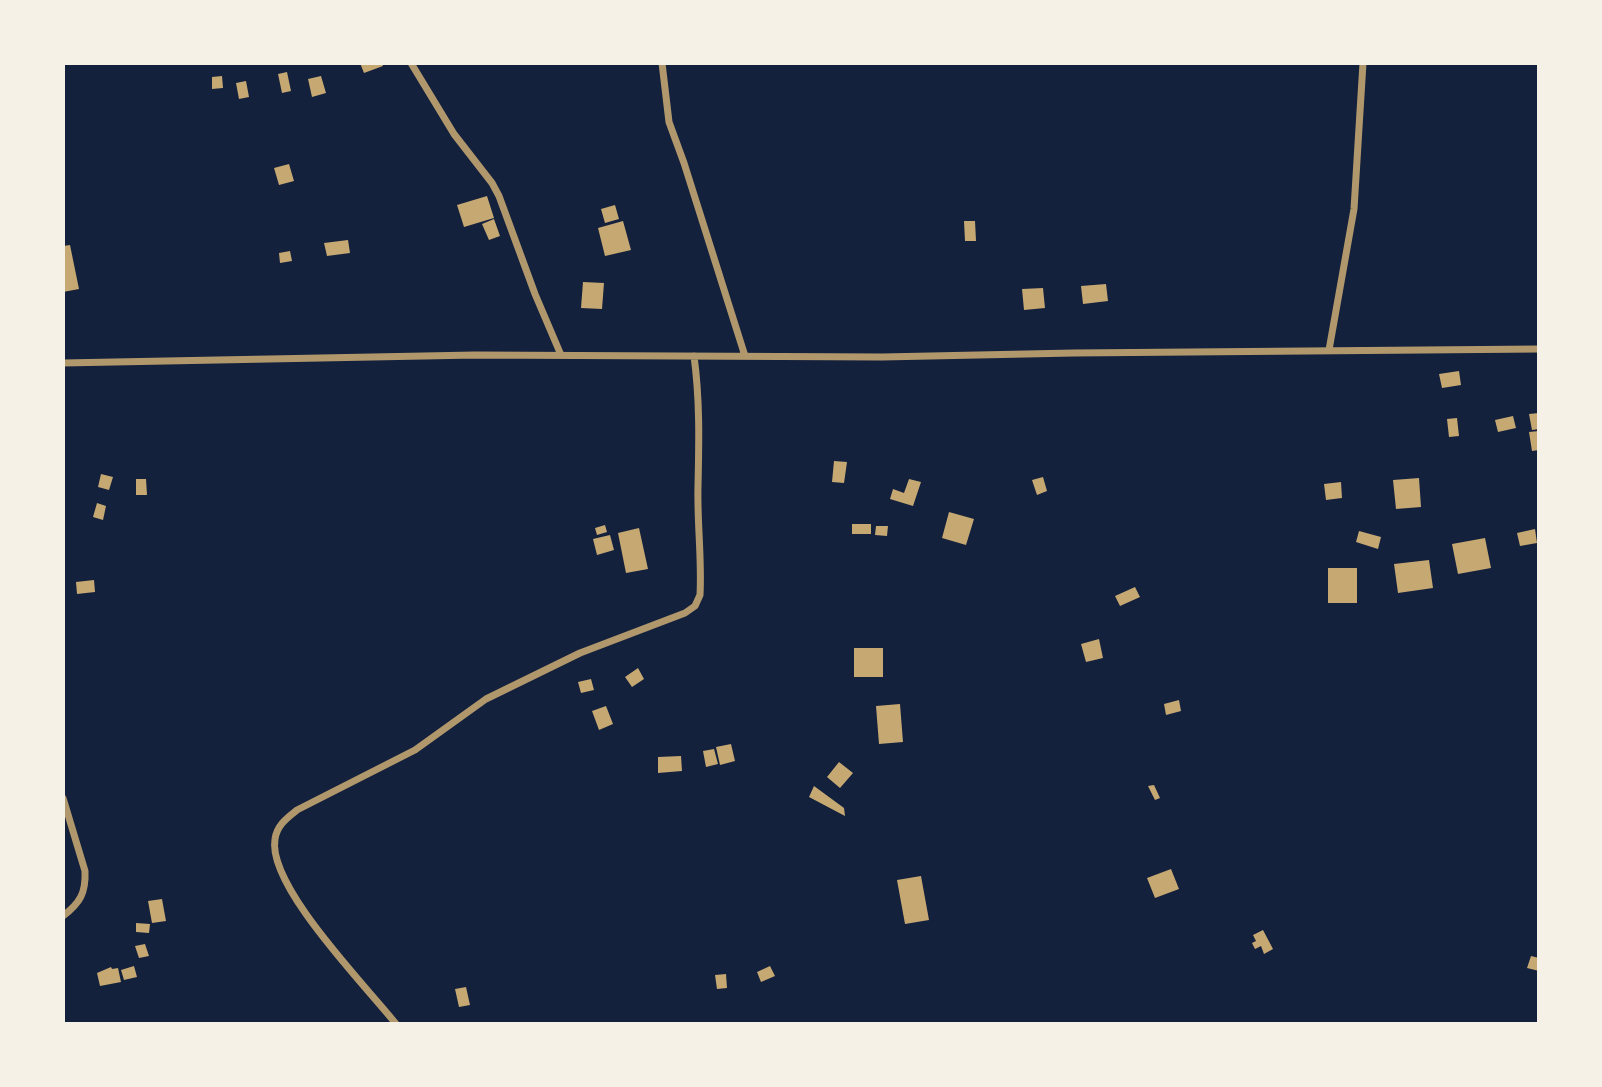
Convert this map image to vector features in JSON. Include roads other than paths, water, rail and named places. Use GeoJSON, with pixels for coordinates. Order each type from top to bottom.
{"type":"FeatureCollection","features":[{"type":"Feature","properties":{"kind":"street"},"geometry":{"type":"LineString","coordinates":[[411,63],[454,134],[499,196],[561,355]]}},
{"type":"Feature","properties":{"kind":"street"},"geometry":{"type":"LineString","coordinates":[[662,63],[669,122],[745,356]]}},
{"type":"Feature","properties":{"kind":"street"},"geometry":{"type":"LineString","coordinates":[[1329,350],[1354,209],[1363,63]]}},
{"type":"Feature","properties":{"kind":"street"},"geometry":{"type":"LineString","coordinates":[[63,363],[300,357],[882,357],[1539,349]]}},
{"type":"Feature","properties":{"kind":"street"},"geometry":{"type":"LineString","coordinates":[[396,1024],[304,911],[278,862],[274,846],[277,832],[284,821],[297,810],[415,750],[486,699],[580,653],[662,623],[695,606],[700,595],[700,444],[694,356]]}},
{"type":"Feature","properties":{"kind":"street"},"geometry":{"type":"LineString","coordinates":[[63,798],[85,871],[83,895],[63,916]]}}]}
